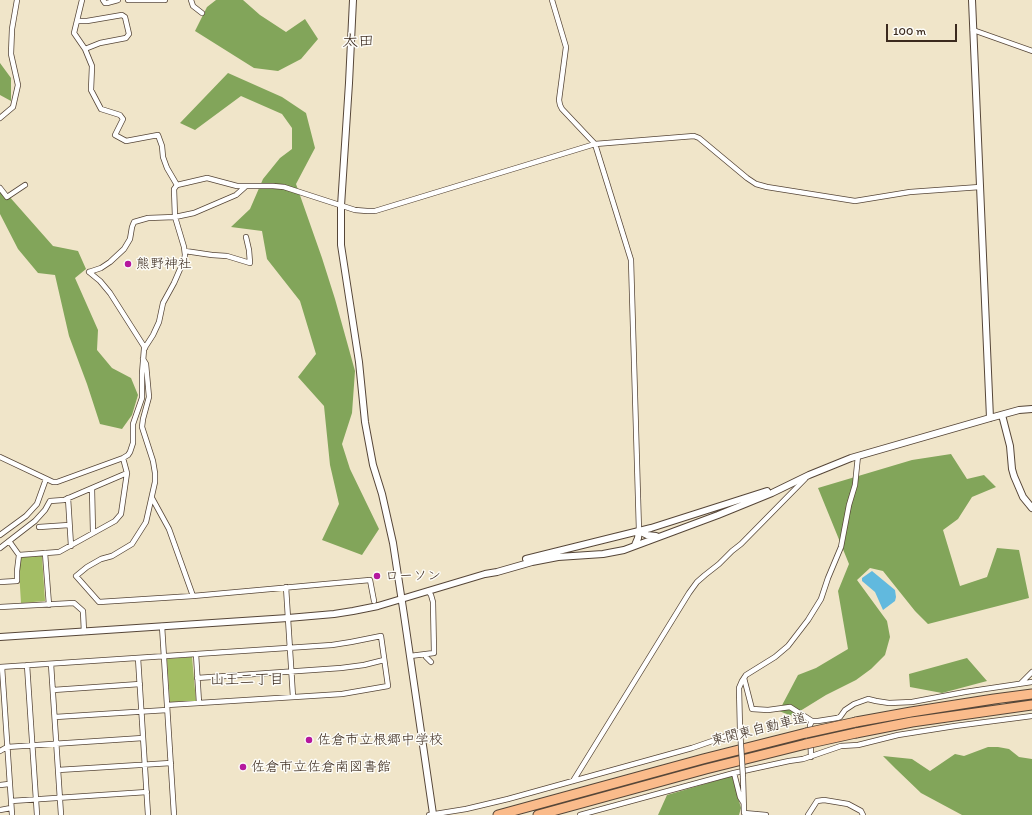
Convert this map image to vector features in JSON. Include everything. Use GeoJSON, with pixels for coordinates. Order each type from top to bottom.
{"type":"FeatureCollection","features":[{"type":"Feature","properties":{"kind":"highway","name":"東関東自動車道"},"geometry":{"type":"LineString","coordinates":[[498,815],[703,759],[806,733],[911,712],[1032,694]]}},
{"type":"Feature","properties":{"kind":"highway","name":"東関東自動車道"},"geometry":{"type":"LineString","coordinates":[[538,815],[806,744],[912,722],[1032,705]]}},
{"type":"Feature","properties":{"kind":"street"},"geometry":{"type":"LineString","coordinates":[[0,118],[13,108],[18,85],[11,54],[12,29],[18,0]]}},
{"type":"Feature","properties":{"kind":"street"},"geometry":{"type":"LineString","coordinates":[[82,0],[74,33],[86,49],[92,66],[91,90],[101,109],[120,115],[123,119],[115,135],[126,141],[158,135],[167,168],[177,185]]}},
{"type":"Feature","properties":{"kind":"street"},"geometry":{"type":"LineString","coordinates":[[103,0],[105,3],[118,0]]}},
{"type":"Feature","properties":{"kind":"street"},"geometry":{"type":"LineString","coordinates":[[128,0],[165,0]]}},
{"type":"Feature","properties":{"kind":"street"},"geometry":{"type":"LineString","coordinates":[[191,0],[193,6],[202,13]]}},
{"type":"Feature","properties":{"kind":"street"},"geometry":{"type":"LineString","coordinates":[[353,0],[341,206],[341,245],[359,362],[365,422],[388,520],[402,598],[432,815],[508,799],[692,748],[740,730]]}},
{"type":"Feature","properties":{"kind":"street"},"geometry":{"type":"LineString","coordinates":[[552,0],[566,47],[559,100],[560,105],[595,144],[630,260],[639,531],[635,545]]}},
{"type":"Feature","properties":{"kind":"street"},"geometry":{"type":"LineString","coordinates":[[971,1],[990,418]]}},
{"type":"Feature","properties":{"kind":"street"},"geometry":{"type":"LineString","coordinates":[[77,22],[87,22],[122,15],[125,17],[129,34],[126,38],[100,43],[86,49]]}},
{"type":"Feature","properties":{"kind":"street"},"geometry":{"type":"LineString","coordinates":[[973,30],[1032,51]]}},
{"type":"Feature","properties":{"kind":"street"},"geometry":{"type":"LineString","coordinates":[[0,457],[46,479],[57,482],[123,458],[130,452],[133,443],[133,424],[142,398],[143,359],[145,348],[159,322],[163,303],[184,260],[184,247],[175,218],[174,189],[177,185],[206,178],[245,187],[284,187],[341,206],[367,212],[383,209],[595,144],[694,136],[699,138],[747,178],[756,184],[767,187],[855,200],[910,192],[980,187]]}},
{"type":"Feature","properties":{"kind":"street"},"geometry":{"type":"LineString","coordinates":[[0,188],[7,197],[25,185]]}},
{"type":"Feature","properties":{"kind":"street"},"geometry":{"type":"LineString","coordinates":[[145,348],[110,294],[100,281],[89,272],[101,268],[124,249],[130,239],[134,222],[148,218],[175,218],[194,213],[236,195],[245,187]]}},
{"type":"Feature","properties":{"kind":"street"},"geometry":{"type":"LineString","coordinates":[[184,251],[227,256],[250,263],[246,237]]}},
{"type":"Feature","properties":{"kind":"street"},"geometry":{"type":"LineString","coordinates":[[143,359],[146,364],[149,397],[142,427],[153,461],[155,482],[146,522],[132,544],[112,556],[101,559],[87,567],[76,576],[99,602],[193,596],[370,580],[374,602]]}},
{"type":"Feature","properties":{"kind":"street"},"geometry":{"type":"LineString","coordinates":[[0,637],[288,618],[334,614],[378,606],[485,574],[532,562],[558,557],[603,554],[624,550],[772,493],[834,464],[990,418],[1019,410],[1032,409]]}},
{"type":"Feature","properties":{"kind":"street"},"geometry":{"type":"LineString","coordinates":[[1002,415],[1010,446],[1014,476],[1023,497],[1032,508]]}},
{"type":"Feature","properties":{"kind":"street"},"geometry":{"type":"LineString","coordinates":[[766,815],[744,814],[739,688],[746,675],[775,657],[788,646],[808,620],[821,599],[841,547],[849,505],[855,485],[858,456]]}},
{"type":"Feature","properties":{"kind":"street"},"geometry":{"type":"LineString","coordinates":[[19,555],[59,552],[115,521],[121,514],[127,473],[123,458]]}},
{"type":"Feature","properties":{"kind":"street"},"geometry":{"type":"LineString","coordinates":[[0,548],[35,521],[45,510],[50,501],[64,500],[127,473]]}},
{"type":"Feature","properties":{"kind":"street"},"geometry":{"type":"LineString","coordinates":[[573,781],[697,582],[741,544],[809,475]]}},
{"type":"Feature","properties":{"kind":"street"},"geometry":{"type":"LineString","coordinates":[[0,535],[26,516],[37,504],[46,479]]}},
{"type":"Feature","properties":{"kind":"street"},"geometry":{"type":"LineString","coordinates":[[485,574],[496,568],[639,531],[792,483]]}},
{"type":"Feature","properties":{"kind":"street"},"geometry":{"type":"LineString","coordinates":[[92,489],[93,533]]}},
{"type":"Feature","properties":{"kind":"street"},"geometry":{"type":"LineString","coordinates":[[68,498],[71,546]]}},
{"type":"Feature","properties":{"kind":"street"},"geometry":{"type":"LineString","coordinates":[[152,498],[169,529],[193,596]]}},
{"type":"Feature","properties":{"kind":"street"},"geometry":{"type":"LineString","coordinates":[[39,527],[70,526]]}},
{"type":"Feature","properties":{"kind":"street"},"geometry":{"type":"LineString","coordinates":[[639,531],[647,535],[658,537]]}},
{"type":"Feature","properties":{"kind":"street"},"geometry":{"type":"LineString","coordinates":[[0,582],[17,581],[17,563],[19,555],[9,541]]}},
{"type":"Feature","properties":{"kind":"street"},"geometry":{"type":"LineString","coordinates":[[45,553],[48,605]]}},
{"type":"Feature","properties":{"kind":"street"},"geometry":{"type":"LineString","coordinates":[[286,587],[293,697]]}},
{"type":"Feature","properties":{"kind":"street"},"geometry":{"type":"LineString","coordinates":[[410,656],[434,653],[433,602],[428,591]]}},
{"type":"Feature","properties":{"kind":"street"},"geometry":{"type":"LineString","coordinates":[[0,607],[74,603],[83,611],[84,632]]}},
{"type":"Feature","properties":{"kind":"street"},"geometry":{"type":"LineString","coordinates":[[162,626],[174,815]]}},
{"type":"Feature","properties":{"kind":"street"},"geometry":{"type":"LineString","coordinates":[[12,815],[1,667],[332,645],[381,636],[388,686],[342,694],[199,703],[141,712],[55,717]]}},
{"type":"Feature","properties":{"kind":"street"},"geometry":{"type":"LineString","coordinates":[[196,654],[199,703]]}},
{"type":"Feature","properties":{"kind":"street"},"geometry":{"type":"LineString","coordinates":[[426,654],[426,657],[431,662]]}},
{"type":"Feature","properties":{"kind":"street"},"geometry":{"type":"LineString","coordinates":[[138,658],[148,815]]}},
{"type":"Feature","properties":{"kind":"street"},"geometry":{"type":"LineString","coordinates":[[197,678],[341,668],[364,665],[384,660]]}},
{"type":"Feature","properties":{"kind":"street"},"geometry":{"type":"LineString","coordinates":[[51,664],[61,815]]}},
{"type":"Feature","properties":{"kind":"street"},"geometry":{"type":"LineString","coordinates":[[27,665],[37,815]]}},
{"type":"Feature","properties":{"kind":"street"},"geometry":{"type":"LineString","coordinates":[[1021,683],[1032,672]]}},
{"type":"Feature","properties":{"kind":"street"},"geometry":{"type":"LineString","coordinates":[[744,678],[752,709],[768,710],[790,707],[812,721],[830,720],[840,717],[845,710],[854,704],[868,699],[889,703],[912,702],[1032,682]]}},
{"type":"Feature","properties":{"kind":"street"},"geometry":{"type":"LineString","coordinates":[[53,690],[140,684]]}},
{"type":"Feature","properties":{"kind":"street"},"geometry":{"type":"LineString","coordinates":[[580,815],[734,773],[811,757],[840,746],[858,745],[898,735],[955,726],[1032,716]]}},
{"type":"Feature","properties":{"kind":"street"},"geometry":{"type":"LineString","coordinates":[[811,757],[810,725],[812,721]]}},
{"type":"Feature","properties":{"kind":"street"},"geometry":{"type":"LineString","coordinates":[[0,751],[7,747],[143,738]]}},
{"type":"Feature","properties":{"kind":"street"},"geometry":{"type":"LineString","coordinates":[[58,770],[171,763]]}},
{"type":"Feature","properties":{"kind":"street"},"geometry":{"type":"LineString","coordinates":[[734,773],[740,797],[744,804]]}},
{"type":"Feature","properties":{"kind":"street"},"geometry":{"type":"LineString","coordinates":[[0,785],[9,784]]}},
{"type":"Feature","properties":{"kind":"street"},"geometry":{"type":"LineString","coordinates":[[11,801],[147,792]]}},
{"type":"Feature","properties":{"kind":"street"},"geometry":{"type":"LineString","coordinates":[[808,815],[817,801],[824,800],[848,804],[860,811],[863,815]]}},
{"type":"Feature","properties":{"kind":"street"},"geometry":{"type":"LineString","coordinates":[[0,810],[11,808]]}},
{"type":"Feature","properties":{"kind":"green space"},"geometry":{"type":"Polygon","coordinates":[[[216,0],[243,0],[260,15],[286,32],[305,19],[318,39],[301,59],[278,71],[254,68],[195,31],[207,7],[216,0]]]}},
{"type":"Feature","properties":{"kind":"green space"},"geometry":{"type":"Polygon","coordinates":[[[0,63],[11,78],[11,101],[0,95],[0,63]]]}},
{"type":"Feature","properties":{"kind":"green space"},"geometry":{"type":"Polygon","coordinates":[[[228,73],[282,97],[306,113],[315,148],[296,184],[335,299],[355,371],[352,413],[342,444],[350,469],[379,529],[362,555],[322,540],[339,504],[330,465],[324,406],[298,377],[316,354],[300,301],[267,259],[262,231],[231,227],[250,209],[263,179],[280,158],[292,149],[292,128],[282,114],[241,96],[195,130],[180,123],[228,73]]]}},
{"type":"Feature","properties":{"kind":"green space"},"geometry":{"type":"Polygon","coordinates":[[[0,186],[53,246],[78,251],[86,269],[75,278],[98,330],[97,350],[112,368],[131,378],[138,395],[132,415],[122,429],[100,424],[69,336],[55,275],[38,273],[18,249],[0,214],[0,186]]]}},
{"type":"Feature","properties":{"kind":"green space"},"geometry":{"type":"Polygon","coordinates":[[[951,454],[967,479],[984,475],[996,487],[972,497],[958,519],[943,530],[960,586],[987,577],[997,548],[1019,550],[1029,598],[928,624],[915,611],[883,571],[870,568],[857,580],[887,621],[890,637],[885,655],[871,669],[856,680],[826,695],[792,716],[779,711],[798,675],[816,668],[848,649],[838,591],[849,564],[818,488],[912,460],[951,454]]]}},
{"type":"Feature","properties":{"kind":"green space"},"geometry":{"type":"Polygon","coordinates":[[[42,556],[45,601],[21,603],[19,571],[21,558],[42,556]]]}},
{"type":"Feature","properties":{"kind":"green space"},"geometry":{"type":"Polygon","coordinates":[[[192,657],[196,701],[170,702],[167,659],[192,657]]]}},
{"type":"Feature","properties":{"kind":"green space"},"geometry":{"type":"Polygon","coordinates":[[[967,658],[987,681],[942,693],[910,687],[909,674],[967,658]]]}},
{"type":"Feature","properties":{"kind":"green space"},"geometry":{"type":"Polygon","coordinates":[[[988,747],[1009,749],[1019,757],[1032,759],[1032,815],[962,815],[921,793],[883,756],[912,759],[930,771],[955,754],[964,756],[988,747]]]}},
{"type":"Feature","properties":{"kind":"green space"},"geometry":{"type":"Polygon","coordinates":[[[732,776],[741,808],[739,815],[658,815],[667,795],[732,776]]]}},
{"type":"Feature","properties":{"kind":"water"},"geometry":{"type":"Polygon","coordinates":[[[872,571],[895,590],[895,601],[883,610],[875,592],[862,581],[862,578],[872,571]]]}},
{"type":"Feature","properties":{"kind":"place","name":"熊野神社"},"geometry":{"type":"Point","coordinates":[128,264]}},
{"type":"Feature","properties":{"kind":"place","name":"ローソン"},"geometry":{"type":"Point","coordinates":[377,576]}},
{"type":"Feature","properties":{"kind":"place","name":"佐倉市立根郷中学校"},"geometry":{"type":"Point","coordinates":[309,740]}},
{"type":"Feature","properties":{"kind":"place","name":"佐倉市立佐倉南図書館"},"geometry":{"type":"Point","coordinates":[243,767]}},
{"type":"Feature","properties":{"kind":"district","name":"太田"},"geometry":{"type":"Point","coordinates":[358,42]}},
{"type":"Feature","properties":{"kind":"district","name":"山王二丁目"},"geometry":{"type":"Point","coordinates":[247,680]}}]}
